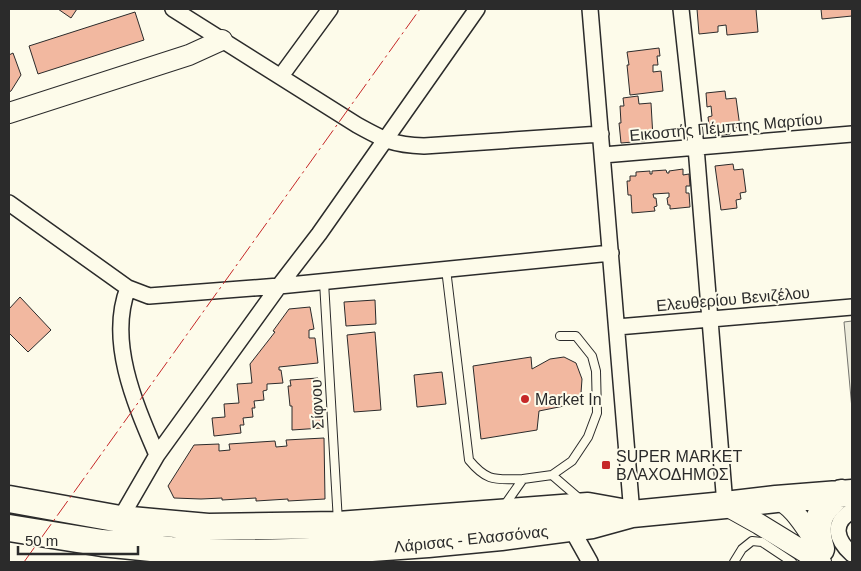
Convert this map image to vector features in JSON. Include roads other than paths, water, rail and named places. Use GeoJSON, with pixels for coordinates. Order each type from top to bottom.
{"type":"FeatureCollection","features":[{"type":"Feature","properties":{"kind":"highway","name":"Λάρισας - Ελασσόνας"},"geometry":{"type":"LineString","coordinates":[[9,499],[120,519],[208,527],[338,525],[588,506],[632,514]]}},
{"type":"Feature","properties":{"kind":"highway","name":"Λάρισας - Ελασσόνας"},"geometry":{"type":"LineString","coordinates":[[9,528],[93,542],[171,550],[260,558],[319,557],[592,526],[632,514],[776,499],[849,499]]}},
{"type":"Feature","properties":{"kind":"highway"},"geometry":{"type":"LineString","coordinates":[[825,558],[817,530],[819,517],[825,508],[849,499]]}},
{"type":"Feature","properties":{"kind":"highway"},"geometry":{"type":"LineString","coordinates":[[171,550],[211,562]]}},
{"type":"Feature","properties":{"kind":"street"},"geometry":{"type":"LineString","coordinates":[[173,9],[357,125],[385,140],[403,145],[424,146],[601,134]]}},
{"type":"Feature","properties":{"kind":"street"},"geometry":{"type":"LineString","coordinates":[[281,76],[330,9]]}},
{"type":"Feature","properties":{"kind":"street"},"geometry":{"type":"LineString","coordinates":[[120,519],[157,455],[279,286],[319,234],[477,9]]}},
{"type":"Feature","properties":{"kind":"street"},"geometry":{"type":"LineString","coordinates":[[590,9],[632,514]]}},
{"type":"Feature","properties":{"kind":"street"},"geometry":{"type":"LineString","coordinates":[[681,9],[696,147],[725,505],[825,558]]}},
{"type":"Feature","properties":{"kind":"street"},"geometry":{"type":"LineString","coordinates":[[9,113],[189,55],[222,40]]}},
{"type":"Feature","properties":{"kind":"street","name":"Εικοστής Πέμπτης Μαρτίου"},"geometry":{"type":"LineString","coordinates":[[603,155],[852,134]]}},
{"type":"Feature","properties":{"kind":"street"},"geometry":{"type":"LineString","coordinates":[[9,203],[128,288],[149,296],[324,282],[611,253]]}},
{"type":"Feature","properties":{"kind":"street"},"geometry":{"type":"LineString","coordinates":[[128,288],[122,302],[120,318],[122,347],[135,402],[157,455]]}},
{"type":"Feature","properties":{"kind":"street","name":"Ελευθερίου Βενιζέλου"},"geometry":{"type":"LineString","coordinates":[[617,327],[852,307]]}},
{"type":"Feature","properties":{"kind":"street"},"geometry":{"type":"LineString","coordinates":[[776,499],[782,501],[793,511],[825,558]]}},
{"type":"Feature","properties":{"kind":"street"},"geometry":{"type":"LineString","coordinates":[[849,499],[838,528],[838,535],[841,542],[852,554]]}},
{"type":"Feature","properties":{"kind":"street"},"geometry":{"type":"LineString","coordinates":[[256,527],[260,558]]}},
{"type":"Feature","properties":{"kind":"street"},"geometry":{"type":"LineString","coordinates":[[571,528],[590,562]]}},
{"type":"Feature","properties":{"kind":"lane"},"geometry":{"type":"LineString","coordinates":[[446,269],[469,460],[478,471],[492,479],[523,479],[552,475],[572,461],[588,437],[597,414],[596,371],[592,356],[576,336],[560,336]]}},
{"type":"Feature","properties":{"kind":"lane","name":"Σίφνου"},"geometry":{"type":"LineString","coordinates":[[324,282],[338,525]]}},
{"type":"Feature","properties":{"kind":"lane"},"geometry":{"type":"LineString","coordinates":[[552,475],[588,506]]}},
{"type":"Feature","properties":{"kind":"lane"},"geometry":{"type":"LineString","coordinates":[[499,514],[523,479]]}},
{"type":"Feature","properties":{"kind":"lane"},"geometry":{"type":"LineString","coordinates":[[734,562],[742,548],[752,541],[762,542],[792,562]]}},
{"type":"Feature","properties":{"kind":"place","name":"Market In"},"geometry":{"type":"Point","coordinates":[525,399]}},
{"type":"Feature","properties":{"kind":"place","name":"SUPER MARKET ΒΛΑΧΟΔΗΜΟΣ"},"geometry":{"type":"Point","coordinates":[606,465]}}]}
